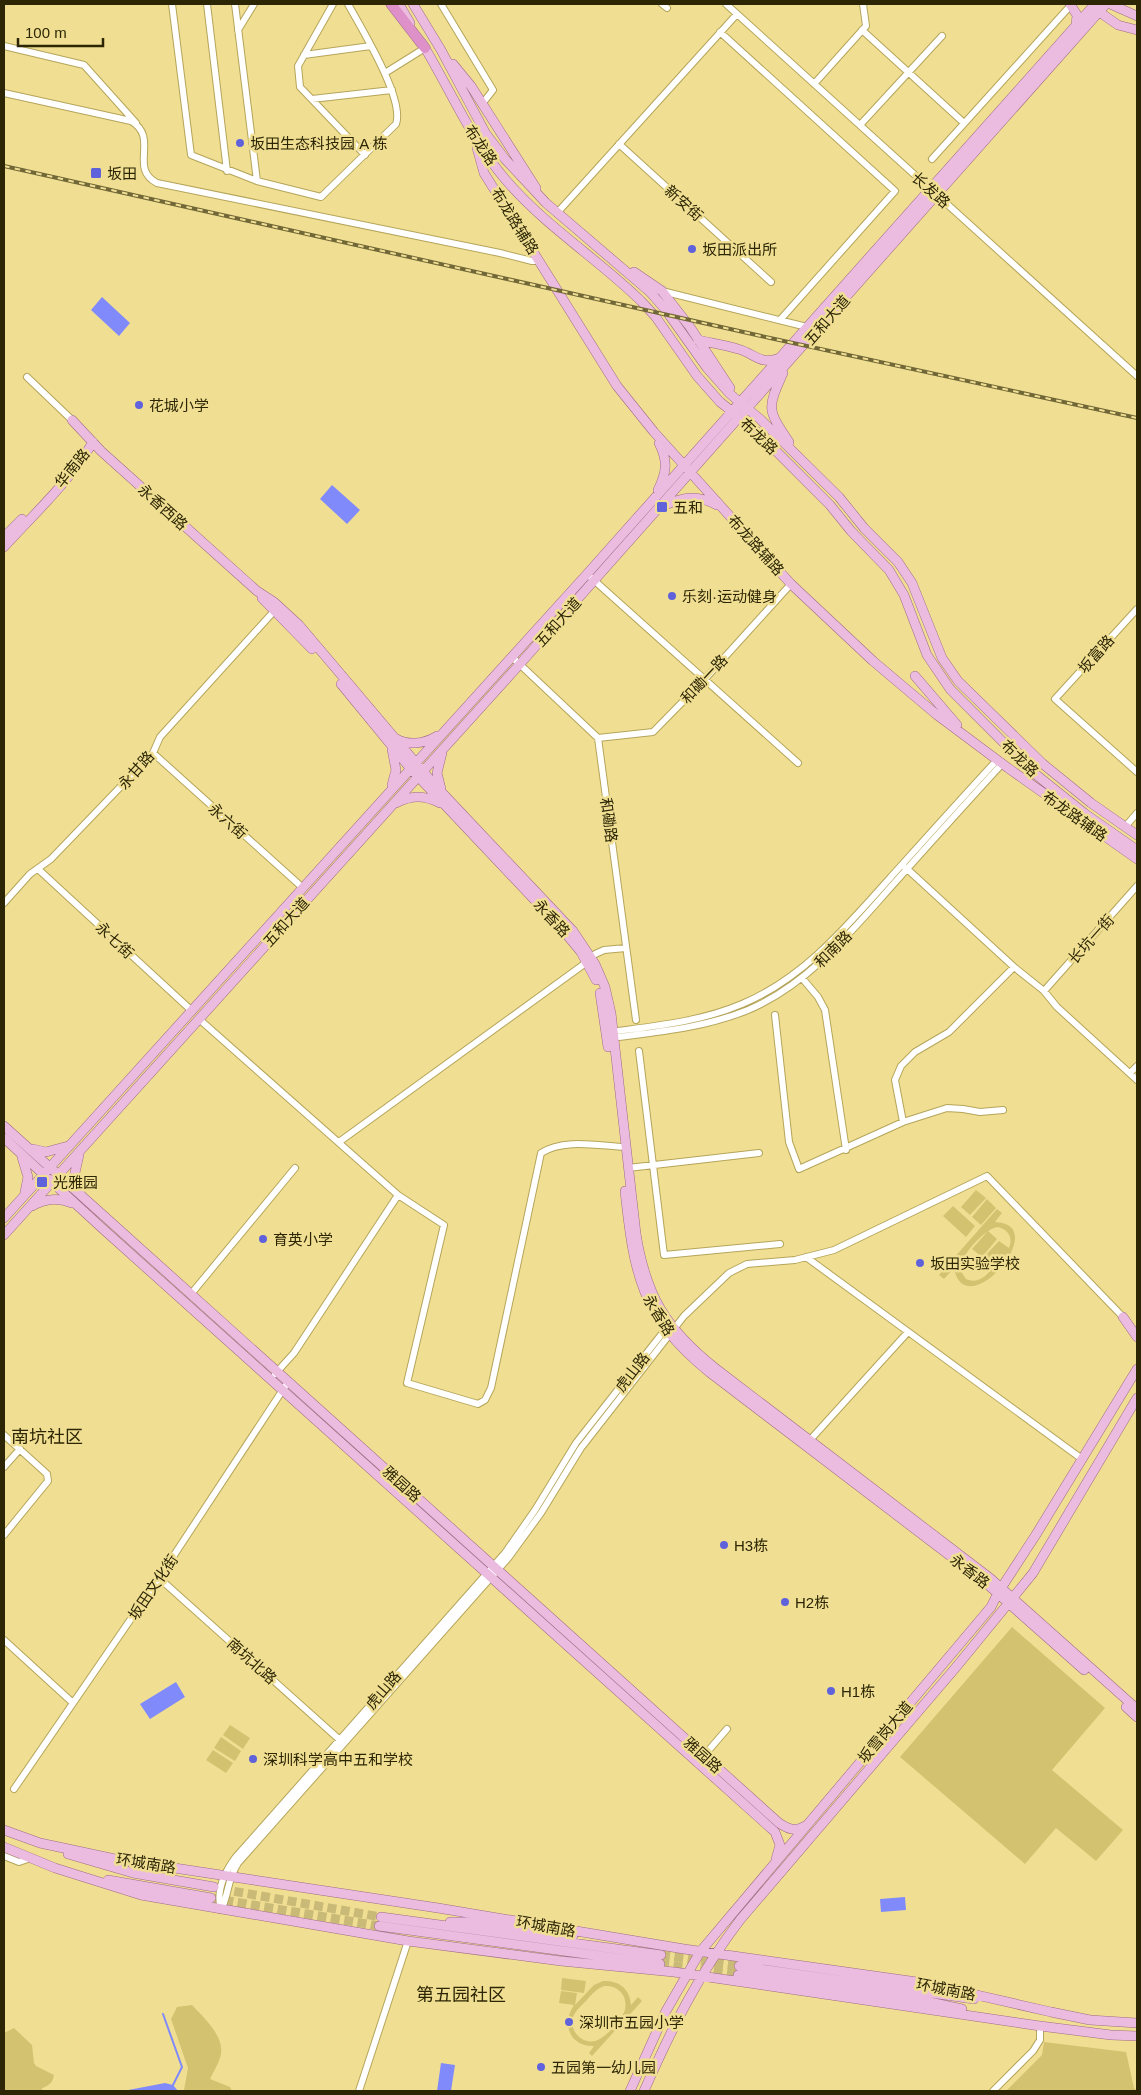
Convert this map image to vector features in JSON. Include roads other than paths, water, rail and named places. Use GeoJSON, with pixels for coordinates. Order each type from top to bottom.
{"type":"FeatureCollection","features":[{"type":"Feature","properties":{"kind":"highway"},"geometry":{"type":"LineString","coordinates":[[391,4],[425,48]]}},
{"type":"Feature","properties":{"kind":"main road","name":"布龙路"},"geometry":{"type":"LineString","coordinates":[[399,4],[476,140],[504,178],[537,213],[645,305],[697,376],[720,402],[740,418],[830,505],[855,536],[889,570],[904,595],[930,659],[950,689],[1034,773],[1137,850]]}},
{"type":"Feature","properties":{"kind":"main road","name":"布龙路"},"geometry":{"type":"LineString","coordinates":[[413,4],[440,47],[486,134],[516,172],[557,213],[658,300],[707,368],[730,394],[839,497],[864,528],[903,569],[915,590],[938,650],[958,681],[1043,764],[1091,803],[1137,835]]}},
{"type":"Feature","properties":{"kind":"main road"},"geometry":{"type":"LineString","coordinates":[[1071,4],[1077,15],[1076,26]]}},
{"type":"Feature","properties":{"kind":"main road","name":"五和大道"},"geometry":{"type":"LineString","coordinates":[[4,1235],[748,409],[1076,26],[1094,7],[1106,4]]}},
{"type":"Feature","properties":{"kind":"main road"},"geometry":{"type":"LineString","coordinates":[[1110,4],[1137,16]]}},
{"type":"Feature","properties":{"kind":"main road"},"geometry":{"type":"LineString","coordinates":[[1094,7],[1118,25],[1137,30]]}},
{"type":"Feature","properties":{"kind":"main road","name":"五和大道"},"geometry":{"type":"LineString","coordinates":[[4,1218],[587,574],[807,327],[934,192],[1094,7]]}},
{"type":"Feature","properties":{"kind":"main road"},"geometry":{"type":"LineString","coordinates":[[440,47],[471,86],[546,203]]}},
{"type":"Feature","properties":{"kind":"main road","name":"布龙路辅路"},"geometry":{"type":"LineString","coordinates":[[476,140],[484,173],[606,370],[654,432],[791,584],[873,662],[969,739],[1137,859]]}},
{"type":"Feature","properties":{"kind":"main road"},"geometry":{"type":"LineString","coordinates":[[610,257],[662,291],[740,402]]}},
{"type":"Feature","properties":{"kind":"main road"},"geometry":{"type":"LineString","coordinates":[[698,340],[740,349],[760,360],[768,361],[780,358]]}},
{"type":"Feature","properties":{"kind":"main road"},"geometry":{"type":"LineString","coordinates":[[787,365],[772,398],[771,412],[774,420],[800,459]]}},
{"type":"Feature","properties":{"kind":"main road","name":"永香西路"},"geometry":{"type":"LineString","coordinates":[[72,420],[93,442],[276,609],[308,635],[413,765]]}},
{"type":"Feature","properties":{"kind":"main road"},"geometry":{"type":"LineString","coordinates":[[653,500],[665,475],[666,464],[664,453],[654,432]]}},
{"type":"Feature","properties":{"kind":"main road","name":"华南路"},"geometry":{"type":"LineString","coordinates":[[4,537],[82,450],[93,442]]}},
{"type":"Feature","properties":{"kind":"main road","name":"华南路"},"geometry":{"type":"LineString","coordinates":[[4,547],[86,454],[93,442]]}},
{"type":"Feature","properties":{"kind":"main road"},"geometry":{"type":"LineString","coordinates":[[660,507],[679,499],[693,497],[707,500],[723,508]]}},
{"type":"Feature","properties":{"kind":"main road"},"geometry":{"type":"LineString","coordinates":[[915,676],[969,739]]}},
{"type":"Feature","properties":{"kind":"main road"},"geometry":{"type":"LineString","coordinates":[[390,738],[413,744],[428,741],[444,732],[449,741],[439,760],[437,773],[439,785],[445,796]]}},
{"type":"Feature","properties":{"kind":"main road"},"geometry":{"type":"LineString","coordinates":[[388,792],[394,781],[396,770],[390,738]]}},
{"type":"Feature","properties":{"kind":"main road","name":"永香路"},"geometry":{"type":"LineString","coordinates":[[413,765],[447,807],[589,959]]}},
{"type":"Feature","properties":{"kind":"main road","name":"永香路"},"geometry":{"type":"LineString","coordinates":[[420,774],[445,796],[563,920],[581,942],[604,987],[634,1262],[646,1295],[669,1329],[689,1355],[709,1372],[999,1591]]}},
{"type":"Feature","properties":{"kind":"main road"},"geometry":{"type":"LineString","coordinates":[[380,801],[389,808],[415,796],[434,800],[447,807]]}},
{"type":"Feature","properties":{"kind":"main road","name":"雅园路"},"geometry":{"type":"LineString","coordinates":[[4,1126],[22,1148],[55,1179],[75,1204],[274,1375]]}},
{"type":"Feature","properties":{"kind":"main road","name":"雅园路"},"geometry":{"type":"LineString","coordinates":[[4,1138],[22,1148]]}},
{"type":"Feature","properties":{"kind":"main road"},"geometry":{"type":"LineString","coordinates":[[20,1200],[26,1188],[28,1177],[22,1148],[46,1152],[65,1147],[76,1139]]}},
{"type":"Feature","properties":{"kind":"main road"},"geometry":{"type":"LineString","coordinates":[[84,1199],[76,1187],[74,1172],[78,1157],[85,1146]]}},
{"type":"Feature","properties":{"kind":"main road","name":"永香路"},"geometry":{"type":"LineString","coordinates":[[622,1146],[628,1168],[641,1260],[651,1292],[669,1329],[703,1359],[810,1440],[999,1591],[1137,1709]]}},
{"type":"Feature","properties":{"kind":"main road","name":"雅园路"},"geometry":{"type":"LineString","coordinates":[[55,1179],[84,1199],[191,1294],[274,1375],[775,1832],[780,1845],[776,1859]]}},
{"type":"Feature","properties":{"kind":"main road"},"geometry":{"type":"LineString","coordinates":[[26,1211],[38,1203],[51,1199],[60,1199],[75,1204]]}},
{"type":"Feature","properties":{"kind":"main road"},"geometry":{"type":"LineString","coordinates":[[103,1229],[109,1221]]}},
{"type":"Feature","properties":{"kind":"main road"},"geometry":{"type":"LineString","coordinates":[[1123,1317],[1137,1326]]}},
{"type":"Feature","properties":{"kind":"main road"},"geometry":{"type":"LineString","coordinates":[[1123,1317],[1137,1337]]}},
{"type":"Feature","properties":{"kind":"main road","name":"坂雪岗大道"},"geometry":{"type":"LineString","coordinates":[[630,2091],[650,2044],[700,1952],[776,1859],[991,1607],[999,1591],[1135,1373],[1137,1361]]}},
{"type":"Feature","properties":{"kind":"main road","name":"坂雪岗大道"},"geometry":{"type":"LineString","coordinates":[[644,2091],[674,2026],[714,1954],[746,1913],[1011,1601],[1032,1573],[1137,1398]]}},
{"type":"Feature","properties":{"kind":"main road","name":"雅园路"},"geometry":{"type":"LineString","coordinates":[[492,1572],[704,1751],[709,1761],[779,1823],[795,1830],[805,1826]]}},
{"type":"Feature","properties":{"kind":"main road","name":"永香路"},"geometry":{"type":"LineString","coordinates":[[1011,1601],[1137,1717]]}},
{"type":"Feature","properties":{"kind":"main road","name":"环城南路"},"geometry":{"type":"LineString","coordinates":[[4,1830],[109,1868],[214,1887]]}},
{"type":"Feature","properties":{"kind":"main road","name":"环城南路"},"geometry":{"type":"LineString","coordinates":[[40,1843],[115,1859],[227,1877],[438,1908],[700,1952],[924,1984],[1090,2020],[1137,2024]]}},
{"type":"Feature","properties":{"kind":"main road","name":"环城南路"},"geometry":{"type":"LineString","coordinates":[[4,1847],[55,1868],[141,1895],[408,1942],[687,1974],[1040,2026],[1111,2035],[1137,2036]]}},
{"type":"Feature","properties":{"kind":"main road","name":"环城南路"},"geometry":{"type":"LineString","coordinates":[[55,1868],[99,1879],[211,1898]]}},
{"type":"Feature","properties":{"kind":"main road","name":"环城南路"},"geometry":{"type":"LineString","coordinates":[[379,1926],[448,1936],[660,1959],[381,1917]]}},
{"type":"Feature","properties":{"kind":"main road"},"geometry":{"type":"LineString","coordinates":[[422,1923],[466,1922],[568,1936],[613,1938]]}},
{"type":"Feature","properties":{"kind":"main road"},"geometry":{"type":"LineString","coordinates":[[448,1936],[561,1961]]}},
{"type":"Feature","properties":{"kind":"main road","name":"环城南路"},"geometry":{"type":"LineString","coordinates":[[1040,2026],[911,1998],[738,1970],[955,1996],[1051,2012]]}},
{"type":"Feature","properties":{"kind":"street"},"geometry":{"type":"LineString","coordinates":[[172,4],[191,155],[227,171],[257,181],[321,197],[396,124],[398,111],[385,73],[348,4]]}},
{"type":"Feature","properties":{"kind":"street"},"geometry":{"type":"LineString","coordinates":[[207,4],[227,171]]}},
{"type":"Feature","properties":{"kind":"street"},"geometry":{"type":"LineString","coordinates":[[235,4],[257,181]]}},
{"type":"Feature","properties":{"kind":"street"},"geometry":{"type":"LineString","coordinates":[[238,30],[254,4]]}},
{"type":"Feature","properties":{"kind":"street"},"geometry":{"type":"LineString","coordinates":[[334,4],[298,66],[300,87],[365,155]]}},
{"type":"Feature","properties":{"kind":"street"},"geometry":{"type":"LineString","coordinates":[[441,4],[493,90],[482,104]]}},
{"type":"Feature","properties":{"kind":"street","name":"长发路"},"geometry":{"type":"LineString","coordinates":[[726,4],[1137,376]]}},
{"type":"Feature","properties":{"kind":"street"},"geometry":{"type":"LineString","coordinates":[[814,84],[866,26],[863,4]]}},
{"type":"Feature","properties":{"kind":"street"},"geometry":{"type":"LineString","coordinates":[[932,159],[1071,4]]}},
{"type":"Feature","properties":{"kind":"street"},"geometry":{"type":"LineString","coordinates":[[557,213],[737,14]]}},
{"type":"Feature","properties":{"kind":"street"},"geometry":{"type":"LineString","coordinates":[[862,30],[964,123]]}},
{"type":"Feature","properties":{"kind":"street"},"geometry":{"type":"LineString","coordinates":[[720,32],[895,191],[780,320]]}},
{"type":"Feature","properties":{"kind":"street"},"geometry":{"type":"LineString","coordinates":[[860,126],[942,36]]}},
{"type":"Feature","properties":{"kind":"street"},"geometry":{"type":"LineString","coordinates":[[4,46],[84,65],[143,132],[145,142],[144,170],[147,176],[156,183],[539,261]]}},
{"type":"Feature","properties":{"kind":"street"},"geometry":{"type":"LineString","coordinates":[[304,55],[371,46]]}},
{"type":"Feature","properties":{"kind":"street"},"geometry":{"type":"LineString","coordinates":[[385,73],[425,48]]}},
{"type":"Feature","properties":{"kind":"street"},"geometry":{"type":"LineString","coordinates":[[312,99],[392,90]]}},
{"type":"Feature","properties":{"kind":"street"},"geometry":{"type":"LineString","coordinates":[[4,93],[124,119],[138,126]]}},
{"type":"Feature","properties":{"kind":"street","name":"新安街"},"geometry":{"type":"LineString","coordinates":[[619,144],[771,282]]}},
{"type":"Feature","properties":{"kind":"street"},"geometry":{"type":"LineString","coordinates":[[662,291],[807,327]]}},
{"type":"Feature","properties":{"kind":"street"},"geometry":{"type":"LineString","coordinates":[[27,377],[72,420]]}},
{"type":"Feature","properties":{"kind":"street"},"geometry":{"type":"LineString","coordinates":[[587,574],[798,763]]}},
{"type":"Feature","properties":{"kind":"street","name":"和磡一路"},"geometry":{"type":"LineString","coordinates":[[598,738],[653,732],[704,680],[791,584]]}},
{"type":"Feature","properties":{"kind":"street","name":"永甘路"},"geometry":{"type":"LineString","coordinates":[[4,903],[30,874],[51,859],[153,753],[160,736],[276,609]]}},
{"type":"Feature","properties":{"kind":"street","name":"坂富路"},"geometry":{"type":"LineString","coordinates":[[1137,609],[1055,699],[1137,772]]}},
{"type":"Feature","properties":{"kind":"street"},"geometry":{"type":"LineString","coordinates":[[512,657],[598,738]]}},
{"type":"Feature","properties":{"kind":"street","name":"和磡路"},"geometry":{"type":"LineString","coordinates":[[598,738],[636,1020]]}},
{"type":"Feature","properties":{"kind":"street","name":"永六街"},"geometry":{"type":"LineString","coordinates":[[153,753],[303,888]]}},
{"type":"Feature","properties":{"kind":"street","name":"和南路"},"geometry":{"type":"LineString","coordinates":[[610,1035],[710,1015],[743,1004],[777,986],[827,946],[904,867],[999,762]]}},
{"type":"Feature","properties":{"kind":"street"},"geometry":{"type":"LineString","coordinates":[[1125,827],[1137,813]]}},
{"type":"Feature","properties":{"kind":"street"},"geometry":{"type":"LineString","coordinates":[[904,867],[1014,967],[1044,991],[1057,1007],[1137,1080]]}},
{"type":"Feature","properties":{"kind":"street","name":"和南路"},"geometry":{"type":"LineString","coordinates":[[610,1035],[683,1029],[730,1017],[763,1003],[802,978],[843,940],[904,867]]}},
{"type":"Feature","properties":{"kind":"street","name":"永七街"},"geometry":{"type":"LineString","coordinates":[[38,869],[192,1011]]}},
{"type":"Feature","properties":{"kind":"street","name":"长坑一街"},"geometry":{"type":"LineString","coordinates":[[1044,991],[1137,886]]}},
{"type":"Feature","properties":{"kind":"street"},"geometry":{"type":"LineString","coordinates":[[339,1142],[589,959],[604,950],[626,948]]}},
{"type":"Feature","properties":{"kind":"street"},"geometry":{"type":"LineString","coordinates":[[903,1122],[896,1080],[901,1066],[915,1052],[949,1032],[1014,967]]}},
{"type":"Feature","properties":{"kind":"street"},"geometry":{"type":"LineString","coordinates":[[802,978],[818,997],[824,1010],[846,1150]]}},
{"type":"Feature","properties":{"kind":"street"},"geometry":{"type":"LineString","coordinates":[[775,1015],[789,1142],[799,1170],[846,1150],[903,1122],[946,1108],[980,1112],[1003,1110]]}},
{"type":"Feature","properties":{"kind":"street"},"geometry":{"type":"LineString","coordinates":[[198,1019],[398,1196],[444,1225],[407,1383],[478,1404],[485,1400],[491,1388],[541,1153],[549,1148],[561,1145],[622,1146]]}},
{"type":"Feature","properties":{"kind":"street"},"geometry":{"type":"LineString","coordinates":[[639,1051],[664,1255],[780,1244]]}},
{"type":"Feature","properties":{"kind":"street"},"geometry":{"type":"LineString","coordinates":[[1130,1073],[1137,1066]]}},
{"type":"Feature","properties":{"kind":"street"},"geometry":{"type":"LineString","coordinates":[[628,1168],[759,1153]]}},
{"type":"Feature","properties":{"kind":"street"},"geometry":{"type":"LineString","coordinates":[[191,1294],[295,1168]]}},
{"type":"Feature","properties":{"kind":"street","name":"虎山路"},"geometry":{"type":"LineString","coordinates":[[221,1910],[227,1877],[238,1863],[534,1523],[580,1448],[669,1329],[740,1266],[806,1257],[847,1245],[987,1176],[1123,1317]]}},
{"type":"Feature","properties":{"kind":"street"},"geometry":{"type":"LineString","coordinates":[[274,1375],[294,1353],[398,1196]]}},
{"type":"Feature","properties":{"kind":"street"},"geometry":{"type":"LineString","coordinates":[[806,1257],[1082,1459]]}},
{"type":"Feature","properties":{"kind":"street"},"geometry":{"type":"LineString","coordinates":[[810,1440],[908,1332]]}},
{"type":"Feature","properties":{"kind":"street","name":"坂田文化街"},"geometry":{"type":"LineString","coordinates":[[14,1789],[159,1578],[286,1386]]}},
{"type":"Feature","properties":{"kind":"street"},"geometry":{"type":"LineString","coordinates":[[4,1435],[47,1474],[48,1481],[4,1535]]}},
{"type":"Feature","properties":{"kind":"street"},"geometry":{"type":"LineString","coordinates":[[4,1467],[20,1449]]}},
{"type":"Feature","properties":{"kind":"street","name":"南坑北路"},"geometry":{"type":"LineString","coordinates":[[159,1578],[342,1742]]}},
{"type":"Feature","properties":{"kind":"street"},"geometry":{"type":"LineString","coordinates":[[4,1640],[73,1703]]}},
{"type":"Feature","properties":{"kind":"street"},"geometry":{"type":"LineString","coordinates":[[704,1751],[727,1729]]}},
{"type":"Feature","properties":{"kind":"street"},"geometry":{"type":"LineString","coordinates":[[4,1856],[19,1862],[32,1858]]}},
{"type":"Feature","properties":{"kind":"street"},"geometry":{"type":"LineString","coordinates":[[359,2091],[408,1942]]}},
{"type":"Feature","properties":{"kind":"street"},"geometry":{"type":"LineString","coordinates":[[992,2091],[1033,2051],[1040,2040],[1040,2026]]}},
{"type":"Feature","properties":{"kind":"water"},"geometry":{"type":"Polygon","coordinates":[[[102,297],[130,323],[119,336],[91,310],[102,297]]]}},
{"type":"Feature","properties":{"kind":"water"},"geometry":{"type":"Polygon","coordinates":[[[332,485],[360,510],[347,524],[320,499],[332,485]]]}},
{"type":"Feature","properties":{"kind":"water"},"geometry":{"type":"Polygon","coordinates":[[[176,1682],[185,1697],[150,1719],[140,1704],[176,1682]]]}},
{"type":"Feature","properties":{"kind":"water"},"geometry":{"type":"Polygon","coordinates":[[[905,1897],[906,1910],[881,1912],[880,1899],[905,1897]]]}},
{"type":"Feature","properties":{"kind":"water"},"geometry":{"type":"Polygon","coordinates":[[[441,2063],[455,2065],[451,2091],[437,2091],[441,2063]]]}},
{"type":"Feature","properties":{"kind":"water"},"geometry":{"type":"Polygon","coordinates":[[[165,2083],[173,2085],[178,2091],[123,2091],[165,2083]]]}},
{"type":"Feature","properties":{"kind":"waterway"},"geometry":{"type":"LineString","coordinates":[[163,2014],[182,2067],[173,2085]]}},
{"type":"Feature","properties":{"kind":"tunnel"},"geometry":{"type":"LineString","coordinates":[[221,1889],[381,1917]]}},
{"type":"Feature","properties":{"kind":"tunnel"},"geometry":{"type":"LineString","coordinates":[[211,1898],[379,1926]]}},
{"type":"Feature","properties":{"kind":"tunnel"},"geometry":{"type":"LineString","coordinates":[[661,1955],[739,1966]]}},
{"type":"Feature","properties":{"kind":"tunnel"},"geometry":{"type":"LineString","coordinates":[[660,1964],[738,1975]]}},
{"type":"Feature","properties":{"kind":"railway"},"geometry":{"type":"LineString","coordinates":[[4,166],[770,338],[1137,418]]}},
{"type":"Feature","properties":{"kind":"place","name":"坂田生态科技园 A 栋"},"geometry":{"type":"Point","coordinates":[240,143]}},
{"type":"Feature","properties":{"kind":"place","name":"坂田"},"geometry":{"type":"Point","coordinates":[96,173]}},
{"type":"Feature","properties":{"kind":"place","name":"坂田派出所"},"geometry":{"type":"Point","coordinates":[692,249]}},
{"type":"Feature","properties":{"kind":"place","name":"花城小学"},"geometry":{"type":"Point","coordinates":[139,405]}},
{"type":"Feature","properties":{"kind":"place","name":"五和"},"geometry":{"type":"Point","coordinates":[662,507]}},
{"type":"Feature","properties":{"kind":"place","name":"乐刻·运动健身"},"geometry":{"type":"Point","coordinates":[672,596]}},
{"type":"Feature","properties":{"kind":"place","name":"光雅园"},"geometry":{"type":"Point","coordinates":[42,1182]}},
{"type":"Feature","properties":{"kind":"place","name":"育英小学"},"geometry":{"type":"Point","coordinates":[263,1239]}},
{"type":"Feature","properties":{"kind":"place","name":"坂田实验学校"},"geometry":{"type":"Point","coordinates":[920,1263]}},
{"type":"Feature","properties":{"kind":"place","name":"H3栋"},"geometry":{"type":"Point","coordinates":[724,1545]}},
{"type":"Feature","properties":{"kind":"place","name":"H2栋"},"geometry":{"type":"Point","coordinates":[785,1602]}},
{"type":"Feature","properties":{"kind":"place","name":"H1栋"},"geometry":{"type":"Point","coordinates":[831,1691]}},
{"type":"Feature","properties":{"kind":"place","name":"深圳科学高中五和学校"},"geometry":{"type":"Point","coordinates":[253,1759]}},
{"type":"Feature","properties":{"kind":"place","name":"深圳市五园小学"},"geometry":{"type":"Point","coordinates":[569,2022]}},
{"type":"Feature","properties":{"kind":"place","name":"五园第一幼儿园"},"geometry":{"type":"Point","coordinates":[541,2067]}},
{"type":"Feature","properties":{"kind":"district","name":"南坑社区"},"geometry":{"type":"Point","coordinates":[47,1437]}},
{"type":"Feature","properties":{"kind":"district","name":"第五园社区"},"geometry":{"type":"Point","coordinates":[461,1995]}}]}
